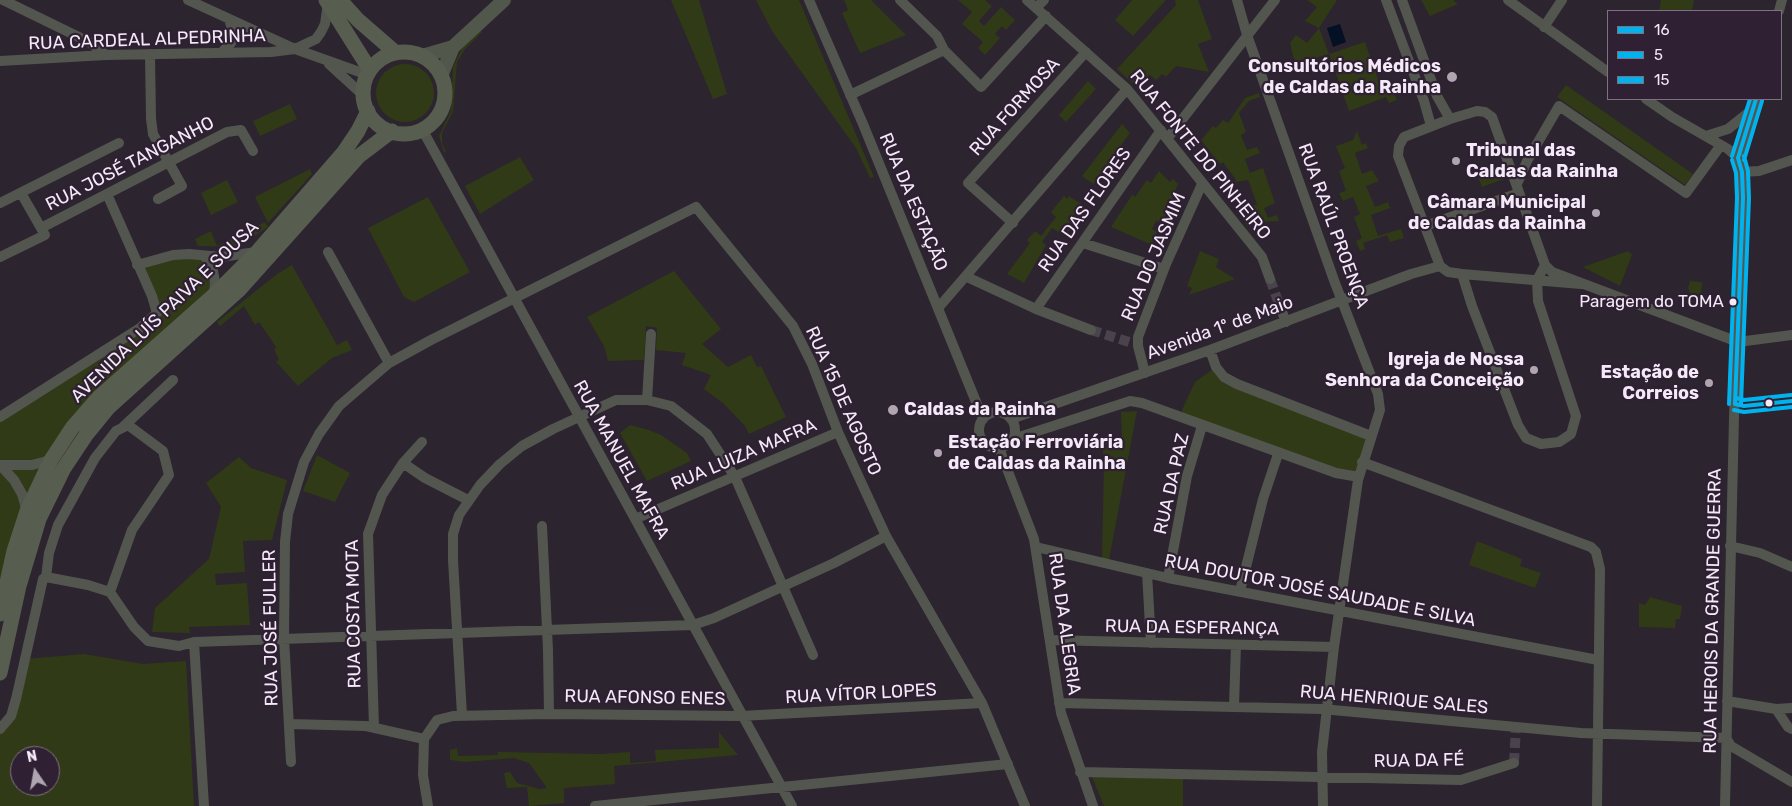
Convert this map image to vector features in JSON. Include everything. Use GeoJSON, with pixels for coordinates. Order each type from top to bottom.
{"type":"FeatureCollection","features":[{"type":"Feature","properties":{"kind":"main road"},"geometry":{"type":"LineString","coordinates":[[441,76],[453,47],[504,0]]}},
{"type":"Feature","properties":{"kind":"main road"},"geometry":{"type":"LineString","coordinates":[[331,1],[358,20],[396,53]]}},
{"type":"Feature","properties":{"kind":"main road"},"geometry":{"type":"LineString","coordinates":[[331,1],[369,73]]}},
{"type":"Feature","properties":{"kind":"main road"},"geometry":{"type":"LineString","coordinates":[[422,56],[453,47]]}},
{"type":"Feature","properties":{"kind":"main road"},"geometry":{"type":"LineString","coordinates":[[396,53],[412,53],[422,56],[432,63],[441,76],[445,91],[443,106],[435,120],[422,129],[407,133],[392,131],[375,121],[368,111],[364,96],[369,73],[382,59],[396,53]]}},
{"type":"Feature","properties":{"kind":"main road","name":"AVENIDA LUÍS PAIVA E SOUSA"},"geometry":{"type":"LineString","coordinates":[[0,614],[14,551],[27,511],[51,460],[72,428],[99,397],[214,294],[258,251],[347,148],[368,111]]}},
{"type":"Feature","properties":{"kind":"main road","name":"AVENIDA LUÍS PAIVA E SOUSA"},"geometry":{"type":"LineString","coordinates":[[0,673],[19,586],[40,519],[64,468],[86,435],[108,408],[239,290],[359,156],[392,131]]}},
{"type":"Feature","properties":{"kind":"street"},"geometry":{"type":"LineString","coordinates":[[3,0],[89,42],[106,55]]}},
{"type":"Feature","properties":{"kind":"street"},"geometry":{"type":"LineString","coordinates":[[188,0],[295,50],[369,73]]}},
{"type":"Feature","properties":{"kind":"street","name":"RUA DA ESTAÇÃO"},"geometry":{"type":"LineString","coordinates":[[809,0],[939,307],[983,419]]}},
{"type":"Feature","properties":{"kind":"street"},"geometry":{"type":"LineString","coordinates":[[900,0],[937,36],[944,50],[981,87],[1046,16]]}},
{"type":"Feature","properties":{"kind":"street","name":"RUA FONTE DO PINHEIRO"},"geometry":{"type":"LineString","coordinates":[[1027,0],[1127,89],[1262,257],[1270,278]]}},
{"type":"Feature","properties":{"kind":"street"},"geometry":{"type":"LineString","coordinates":[[1036,8],[1044,0]]}},
{"type":"Feature","properties":{"kind":"street","name":"RUA RAÚL PROENÇA"},"geometry":{"type":"LineString","coordinates":[[1237,0],[1247,36],[1342,301],[1378,394],[1380,410],[1362,462],[1359,477],[1334,647],[1326,710],[1322,776],[1323,806]]}},
{"type":"Feature","properties":{"kind":"street"},"geometry":{"type":"LineString","coordinates":[[1167,139],[1275,0]]}},
{"type":"Feature","properties":{"kind":"street"},"geometry":{"type":"LineString","coordinates":[[1386,0],[1424,101],[1431,126]]}},
{"type":"Feature","properties":{"kind":"street"},"geometry":{"type":"LineString","coordinates":[[1402,0],[1437,96],[1450,120]]}},
{"type":"Feature","properties":{"kind":"street"},"geometry":{"type":"LineString","coordinates":[[1508,0],[1607,71]]}},
{"type":"Feature","properties":{"kind":"street"},"geometry":{"type":"LineString","coordinates":[[1544,27],[1562,0]]}},
{"type":"Feature","properties":{"kind":"street"},"geometry":{"type":"LineString","coordinates":[[295,50],[316,39],[325,24],[331,1]]}},
{"type":"Feature","properties":{"kind":"street"},"geometry":{"type":"LineString","coordinates":[[222,52],[231,43],[234,33],[229,20]]}},
{"type":"Feature","properties":{"kind":"street","name":"RUA CARDEAL ALPEDRINHA"},"geometry":{"type":"LineString","coordinates":[[0,61],[106,55],[295,50]]}},
{"type":"Feature","properties":{"kind":"street"},"geometry":{"type":"LineString","coordinates":[[850,94],[944,50]]}},
{"type":"Feature","properties":{"kind":"street","name":"RUA FORMOSA"},"geometry":{"type":"LineString","coordinates":[[1013,223],[968,183],[1086,52]]}},
{"type":"Feature","properties":{"kind":"street"},"geometry":{"type":"LineString","coordinates":[[150,54],[153,134],[182,186],[158,199]]}},
{"type":"Feature","properties":{"kind":"street"},"geometry":{"type":"LineString","coordinates":[[324,60],[364,96]]}},
{"type":"Feature","properties":{"kind":"street"},"geometry":{"type":"LineString","coordinates":[[939,307],[967,277],[1127,89]]}},
{"type":"Feature","properties":{"kind":"street"},"geometry":{"type":"LineString","coordinates":[[1648,100],[1721,144],[1738,158],[1755,104]]}},
{"type":"Feature","properties":{"kind":"street"},"geometry":{"type":"LineString","coordinates":[[1706,136],[1728,129],[1755,104]]}},
{"type":"Feature","properties":{"kind":"street"},"geometry":{"type":"LineString","coordinates":[[1425,226],[1518,188],[1527,161],[1559,106],[1686,193],[1721,144]]}},
{"type":"Feature","properties":{"kind":"street"},"geometry":{"type":"LineString","coordinates":[[1580,284],[1462,274],[1444,269],[1398,156],[1399,146],[1404,137],[1477,111],[1485,112],[1492,117],[1545,265],[1552,272],[1738,342],[1792,335]]}},
{"type":"Feature","properties":{"kind":"street","name":"RUA MANUEL MAFRA"},"geometry":{"type":"LineString","coordinates":[[422,129],[741,716],[792,806]]}},
{"type":"Feature","properties":{"kind":"street","name":"RUA JOSÉ TANGANHO"},"geometry":{"type":"LineString","coordinates":[[41,228],[227,132],[241,130],[253,151]]}},
{"type":"Feature","properties":{"kind":"street","name":"RUA DAS FLORES"},"geometry":{"type":"LineString","coordinates":[[1036,309],[1161,130]]}},
{"type":"Feature","properties":{"kind":"street"},"geometry":{"type":"LineString","coordinates":[[0,203],[119,143]]}},
{"type":"Feature","properties":{"kind":"street","name":"RUA HEROIS DA GRANDE GUERRA"},"geometry":{"type":"LineString","coordinates":[[1725,806],[1730,546],[1742,172],[1738,158]]}},
{"type":"Feature","properties":{"kind":"street"},"geometry":{"type":"LineString","coordinates":[[1742,172],[1759,171],[1792,160]]}},
{"type":"Feature","properties":{"kind":"street","name":"RUA DO JASMIM"},"geometry":{"type":"LineString","coordinates":[[1145,373],[1135,344],[1164,269],[1202,184]]}},
{"type":"Feature","properties":{"kind":"street","name":"RUA JOSÉ TANGANHO"},"geometry":{"type":"LineString","coordinates":[[0,256],[45,235],[21,193]]}},
{"type":"Feature","properties":{"kind":"street"},"geometry":{"type":"LineString","coordinates":[[0,416],[140,328],[156,313],[152,296],[107,194]]}},
{"type":"Feature","properties":{"kind":"street","name":"RUA 15 DE AGOSTO"},"geometry":{"type":"LineString","coordinates":[[515,297],[696,207],[793,326],[812,364],[838,432],[886,536],[982,703],[1025,806]]}},
{"type":"Feature","properties":{"kind":"street"},"geometry":{"type":"LineString","coordinates":[[1083,243],[1164,269]]}},
{"type":"Feature","properties":{"kind":"street"},"geometry":{"type":"LineString","coordinates":[[137,265],[173,255],[189,254],[221,258],[258,251]]}},
{"type":"Feature","properties":{"kind":"street"},"geometry":{"type":"LineString","coordinates":[[328,252],[389,363]]}},
{"type":"Feature","properties":{"kind":"street"},"geometry":{"type":"LineString","coordinates":[[205,257],[212,266],[215,282],[214,294]]}},
{"type":"Feature","properties":{"kind":"street"},"geometry":{"type":"LineString","coordinates":[[1462,274],[1518,425],[1526,438],[1540,444],[1559,442],[1571,434],[1576,416],[1538,301],[1537,280],[1545,265]]}},
{"type":"Feature","properties":{"kind":"street","name":"Avenida 1º de Maio"},"geometry":{"type":"LineString","coordinates":[[1011,419],[1210,350],[1411,274],[1444,269]]}},
{"type":"Feature","properties":{"kind":"street"},"geometry":{"type":"LineString","coordinates":[[967,277],[1036,309],[1091,330]]}},
{"type":"Feature","properties":{"kind":"street","name":"RUA JOSÉ FULLER"},"geometry":{"type":"LineString","coordinates":[[424,739],[374,727],[290,724],[284,638],[285,542],[288,514],[304,462],[319,434],[339,406],[389,363],[515,297]]}},
{"type":"Feature","properties":{"kind":"street"},"geometry":{"type":"LineString","coordinates":[[1279,304],[1286,322]]}},
{"type":"Feature","properties":{"kind":"street"},"geometry":{"type":"LineString","coordinates":[[647,400],[651,334]]}},
{"type":"Feature","properties":{"kind":"street"},"geometry":{"type":"LineString","coordinates":[[1210,350],[1216,368],[1224,377],[1237,384],[1371,436]]}},
{"type":"Feature","properties":{"kind":"street"},"geometry":{"type":"LineString","coordinates":[[0,729],[11,716],[14,708],[42,580],[46,577],[49,553],[58,525],[95,458],[116,431],[126,426],[172,380]]}},
{"type":"Feature","properties":{"kind":"street"},"geometry":{"type":"LineString","coordinates":[[462,715],[453,534],[459,514],[468,500],[500,464],[522,446],[579,416],[616,400],[647,400],[671,406],[701,429],[719,452],[735,477],[814,655]]}},
{"type":"Feature","properties":{"kind":"street"},"geometry":{"type":"LineString","coordinates":[[1013,439],[1130,402],[1142,403],[1278,454],[1336,473],[1359,477]]}},
{"type":"Feature","properties":{"kind":"street"},"geometry":{"type":"LineString","coordinates":[[997,412],[1011,419],[1015,429],[1013,439],[1009,444],[999,448],[989,446],[981,439],[979,429],[983,419],[997,412]]}},
{"type":"Feature","properties":{"kind":"street"},"geometry":{"type":"LineString","coordinates":[[110,592],[132,530],[169,475],[163,451],[126,426]]}},
{"type":"Feature","properties":{"kind":"street","name":"RUA DA PAZ"},"geometry":{"type":"LineString","coordinates":[[1168,578],[1187,476],[1202,426]]}},
{"type":"Feature","properties":{"kind":"street","name":"RUA LUIZA MAFRA"},"geometry":{"type":"LineString","coordinates":[[635,519],[838,432]]}},
{"type":"Feature","properties":{"kind":"street","name":"RUA COSTA MOTA"},"geometry":{"type":"LineString","coordinates":[[374,727],[368,534],[382,495],[403,463],[422,442]]}},
{"type":"Feature","properties":{"kind":"street","name":"RUA DA ALEGRIA"},"geometry":{"type":"LineString","coordinates":[[999,448],[1036,547],[1059,703],[1080,772],[1093,806]]}},
{"type":"Feature","properties":{"kind":"street"},"geometry":{"type":"LineString","coordinates":[[1240,591],[1263,499],[1278,454]]}},
{"type":"Feature","properties":{"kind":"street"},"geometry":{"type":"LineString","coordinates":[[0,465],[32,465],[51,460]]}},
{"type":"Feature","properties":{"kind":"street"},"geometry":{"type":"LineString","coordinates":[[1362,462],[1591,547],[1596,552],[1600,569],[1597,806]]}},
{"type":"Feature","properties":{"kind":"street"},"geometry":{"type":"LineString","coordinates":[[403,463],[425,478],[468,500]]}},
{"type":"Feature","properties":{"kind":"street"},"geometry":{"type":"LineString","coordinates":[[0,465],[14,480],[22,494],[27,511]]}},
{"type":"Feature","properties":{"kind":"street"},"geometry":{"type":"LineString","coordinates":[[542,526],[549,714]]}},
{"type":"Feature","properties":{"kind":"street"},"geometry":{"type":"LineString","coordinates":[[46,577],[88,585],[110,592],[134,627],[148,641],[179,646],[194,642],[284,638],[693,625],[714,618],[784,586],[886,536]]}},
{"type":"Feature","properties":{"kind":"street"},"geometry":{"type":"LineString","coordinates":[[1730,546],[1760,553],[1792,567]]}},
{"type":"Feature","properties":{"kind":"street","name":"RUA DOUTOR JOSÉ SAUDADE E SILVA"},"geometry":{"type":"LineString","coordinates":[[1036,547],[1168,578],[1598,660]]}},
{"type":"Feature","properties":{"kind":"street"},"geometry":{"type":"LineString","coordinates":[[1147,573],[1151,643]]}},
{"type":"Feature","properties":{"kind":"street","name":"RUA DA ESPERANÇA"},"geometry":{"type":"LineString","coordinates":[[1050,640],[1334,647]]}},
{"type":"Feature","properties":{"kind":"street"},"geometry":{"type":"LineString","coordinates":[[194,642],[204,806]]}},
{"type":"Feature","properties":{"kind":"street"},"geometry":{"type":"LineString","coordinates":[[1234,706],[1236,645]]}},
{"type":"Feature","properties":{"kind":"street"},"geometry":{"type":"LineString","coordinates":[[1727,701],[1776,709],[1792,708]]}},
{"type":"Feature","properties":{"kind":"street","name":"RUA VÍTOR LOPES"},"geometry":{"type":"LineString","coordinates":[[741,716],[982,703]]}},
{"type":"Feature","properties":{"kind":"street","name":"RUA HENRIQUE SALES"},"geometry":{"type":"LineString","coordinates":[[1059,703],[1234,706],[1326,710],[1597,734],[1726,738]]}},
{"type":"Feature","properties":{"kind":"street"},"geometry":{"type":"LineString","coordinates":[[1776,709],[1788,727],[1792,729]]}},
{"type":"Feature","properties":{"kind":"street","name":"RUA AFONSO ENES"},"geometry":{"type":"LineString","coordinates":[[424,739],[438,720],[462,715],[741,716]]}},
{"type":"Feature","properties":{"kind":"street"},"geometry":{"type":"LineString","coordinates":[[290,724],[291,762]]}},
{"type":"Feature","properties":{"kind":"street"},"geometry":{"type":"LineString","coordinates":[[1726,738],[1731,746],[1792,782]]}},
{"type":"Feature","properties":{"kind":"street"},"geometry":{"type":"LineString","coordinates":[[424,739],[423,775],[428,806]]}},
{"type":"Feature","properties":{"kind":"street","name":"RUA DA FÉ"},"geometry":{"type":"LineString","coordinates":[[1080,772],[1461,780],[1514,763]]}},
{"type":"Feature","properties":{"kind":"street"},"geometry":{"type":"LineString","coordinates":[[595,806],[1008,764]]}},
{"type":"Feature","properties":{"kind":"street"},"geometry":{"type":"LineString","coordinates":[[204,791],[213,806]]}},
{"type":"Feature","properties":{"kind":"green space"},"geometry":{"type":"Polygon","coordinates":[[[671,0],[699,0],[727,94],[713,99],[671,0]]]}},
{"type":"Feature","properties":{"kind":"green space"},"geometry":{"type":"Polygon","coordinates":[[[756,0],[799,0],[874,177],[870,178],[856,148],[772,31],[756,0]]]}},
{"type":"Feature","properties":{"kind":"green space"},"geometry":{"type":"Polygon","coordinates":[[[844,0],[871,0],[906,35],[860,53],[842,13],[848,10],[844,0]]]}},
{"type":"Feature","properties":{"kind":"green space"},"geometry":{"type":"Polygon","coordinates":[[[958,0],[985,0],[992,6],[979,21],[984,26],[1001,7],[1015,20],[1006,30],[1002,26],[995,34],[1000,38],[985,55],[978,48],[983,42],[962,24],[972,12],[958,0]]]}},
{"type":"Feature","properties":{"kind":"green space"},"geometry":{"type":"Polygon","coordinates":[[[1132,0],[1166,0],[1133,36],[1115,20],[1132,0]]]}},
{"type":"Feature","properties":{"kind":"green space"},"geometry":{"type":"Polygon","coordinates":[[[1175,0],[1198,0],[1212,39],[1198,44],[1209,72],[1176,66],[1166,77],[1162,74],[1156,80],[1150,75],[1136,86],[1117,69],[1176,5],[1175,0]]]}},
{"type":"Feature","properties":{"kind":"green space"},"geometry":{"type":"Polygon","coordinates":[[[1307,0],[1337,0],[1319,28],[1305,21],[1317,7],[1307,0]]]}},
{"type":"Feature","properties":{"kind":"green space"},"geometry":{"type":"Polygon","coordinates":[[[1421,0],[1453,0],[1458,4],[1430,16],[1421,0]]]}},
{"type":"Feature","properties":{"kind":"green space"},"geometry":{"type":"Polygon","coordinates":[[[1661,0],[1694,0],[1692,10],[1659,10],[1661,0]]]}},
{"type":"Feature","properties":{"kind":"green space"},"geometry":{"type":"Polygon","coordinates":[[[1319,28],[1329,54],[1295,64],[1290,43],[1296,35],[1307,43],[1319,28]]]}},
{"type":"Feature","properties":{"kind":"green space"},"geometry":{"type":"Polygon","coordinates":[[[480,30],[482,32],[465,49],[457,62],[453,112],[442,133],[442,143],[446,152],[444,153],[439,136],[451,111],[453,67],[462,48],[480,30]]]}},
{"type":"Feature","properties":{"kind":"green space"},"geometry":{"type":"Polygon","coordinates":[[[1365,42],[1381,88],[1391,85],[1397,100],[1389,103],[1386,97],[1349,111],[1329,54],[1365,42]]]}},
{"type":"Feature","properties":{"kind":"green space"},"geometry":{"type":"Polygon","coordinates":[[[405,64],[416,66],[429,77],[434,93],[432,104],[421,117],[405,122],[394,120],[381,109],[376,93],[378,82],[389,69],[405,64]]]}},
{"type":"Feature","properties":{"kind":"green space"},"geometry":{"type":"Polygon","coordinates":[[[1088,81],[1096,89],[1066,122],[1059,115],[1088,81]]]}},
{"type":"Feature","properties":{"kind":"green space"},"geometry":{"type":"Polygon","coordinates":[[[1566,85],[1693,174],[1685,185],[1557,97],[1566,85]]]}},
{"type":"Feature","properties":{"kind":"green space"},"geometry":{"type":"Polygon","coordinates":[[[1259,93],[1260,97],[1249,101],[1239,113],[1246,132],[1241,135],[1247,150],[1257,147],[1260,153],[1245,159],[1250,173],[1263,168],[1275,203],[1264,208],[1268,218],[1277,215],[1279,221],[1257,222],[1247,227],[1240,212],[1257,204],[1248,180],[1235,182],[1236,180],[1223,162],[1220,164],[1201,140],[1213,126],[1216,128],[1223,120],[1228,123],[1245,98],[1259,93]]]}},
{"type":"Feature","properties":{"kind":"green space"},"geometry":{"type":"Polygon","coordinates":[[[290,104],[297,119],[260,136],[253,121],[290,104]]]}},
{"type":"Feature","properties":{"kind":"green space"},"geometry":{"type":"Polygon","coordinates":[[[1122,124],[1130,133],[1093,184],[1082,176],[1122,124]]]}},
{"type":"Feature","properties":{"kind":"green space"},"geometry":{"type":"Polygon","coordinates":[[[1357,131],[1362,145],[1366,143],[1368,148],[1355,153],[1362,174],[1372,170],[1379,181],[1366,186],[1375,207],[1388,202],[1390,208],[1371,215],[1378,236],[1401,229],[1404,238],[1390,242],[1387,235],[1363,243],[1365,249],[1360,251],[1356,241],[1362,238],[1354,217],[1360,214],[1353,197],[1343,201],[1339,193],[1346,191],[1339,171],[1345,168],[1336,146],[1353,140],[1357,131]]]}},
{"type":"Feature","properties":{"kind":"green space"},"geometry":{"type":"Polygon","coordinates":[[[520,157],[534,180],[480,214],[465,186],[520,157]]]}},
{"type":"Feature","properties":{"kind":"green space"},"geometry":{"type":"Polygon","coordinates":[[[1503,168],[1507,178],[1482,187],[1478,177],[1503,168]]]}},
{"type":"Feature","properties":{"kind":"green space"},"geometry":{"type":"Polygon","coordinates":[[[310,169],[312,174],[268,223],[255,197],[310,169]]]}},
{"type":"Feature","properties":{"kind":"green space"},"geometry":{"type":"Polygon","coordinates":[[[1159,171],[1170,182],[1173,179],[1178,184],[1162,222],[1156,221],[1152,229],[1157,232],[1152,245],[1111,227],[1132,195],[1135,197],[1147,180],[1151,183],[1159,171]]]}},
{"type":"Feature","properties":{"kind":"green space"},"geometry":{"type":"Polygon","coordinates":[[[227,180],[238,202],[211,215],[201,193],[227,180]]]}},
{"type":"Feature","properties":{"kind":"green space"},"geometry":{"type":"Polygon","coordinates":[[[1064,196],[1067,199],[1069,196],[1083,205],[1072,221],[1075,223],[1065,236],[1052,228],[1042,242],[1046,245],[1024,283],[1007,274],[1030,243],[1027,240],[1035,231],[1041,236],[1056,217],[1051,212],[1064,196]]]}},
{"type":"Feature","properties":{"kind":"green space"},"geometry":{"type":"Polygon","coordinates":[[[428,197],[470,272],[414,302],[404,297],[368,228],[428,197]]]}},
{"type":"Feature","properties":{"kind":"green space"},"geometry":{"type":"Polygon","coordinates":[[[265,222],[268,227],[238,247],[198,246],[195,239],[211,231],[217,246],[265,222]]]}},
{"type":"Feature","properties":{"kind":"green space"},"geometry":{"type":"Polygon","coordinates":[[[1200,251],[1219,259],[1216,267],[1235,279],[1189,295],[1192,288],[1187,286],[1200,251]]]}},
{"type":"Feature","properties":{"kind":"green space"},"geometry":{"type":"Polygon","coordinates":[[[1628,251],[1632,255],[1620,286],[1583,267],[1628,251]]]}},
{"type":"Feature","properties":{"kind":"green space"},"geometry":{"type":"Polygon","coordinates":[[[205,257],[214,295],[99,397],[51,460],[0,614],[0,415],[150,318],[153,308],[137,265],[150,261],[205,257]]]}},
{"type":"Feature","properties":{"kind":"green space"},"geometry":{"type":"Polygon","coordinates":[[[292,265],[337,345],[347,340],[352,350],[332,358],[298,386],[276,362],[279,359],[274,350],[276,347],[259,322],[255,325],[244,306],[220,326],[217,322],[277,274],[292,265]]]}},
{"type":"Feature","properties":{"kind":"green space"},"geometry":{"type":"Polygon","coordinates":[[[674,271],[721,329],[702,344],[728,367],[751,355],[757,367],[761,366],[786,417],[749,434],[745,426],[724,404],[704,389],[711,375],[682,365],[686,353],[656,350],[657,328],[646,326],[644,360],[608,361],[604,346],[587,317],[674,271]]]}},
{"type":"Feature","properties":{"kind":"green space"},"geometry":{"type":"Polygon","coordinates":[[[1690,281],[1702,282],[1701,296],[1713,297],[1713,301],[1719,301],[1717,309],[1708,305],[1708,301],[1691,295],[1688,288],[1690,281]]]}},
{"type":"Feature","properties":{"kind":"green space"},"geometry":{"type":"Polygon","coordinates":[[[1216,367],[1224,377],[1371,436],[1359,477],[1181,418],[1182,410],[1195,382],[1216,367]]]}},
{"type":"Feature","properties":{"kind":"green space"},"geometry":{"type":"Polygon","coordinates":[[[1137,411],[1109,560],[1102,559],[1104,463],[1102,443],[1122,441],[1121,412],[1137,411]]]}},
{"type":"Feature","properties":{"kind":"green space"},"geometry":{"type":"Polygon","coordinates":[[[630,425],[661,435],[687,453],[691,461],[647,481],[620,433],[630,425]]]}},
{"type":"Feature","properties":{"kind":"green space"},"geometry":{"type":"Polygon","coordinates":[[[317,455],[350,473],[335,502],[303,491],[317,455]]]}},
{"type":"Feature","properties":{"kind":"green space"},"geometry":{"type":"Polygon","coordinates":[[[239,457],[251,468],[287,480],[272,540],[243,541],[245,572],[215,574],[216,585],[247,583],[250,625],[189,627],[190,633],[152,632],[155,608],[209,559],[221,507],[206,483],[239,457]]]}},
{"type":"Feature","properties":{"kind":"green space"},"geometry":{"type":"Polygon","coordinates":[[[1477,541],[1522,559],[1520,566],[1541,573],[1535,588],[1469,565],[1477,541]]]}},
{"type":"Feature","properties":{"kind":"green space"},"geometry":{"type":"Polygon","coordinates":[[[1650,597],[1682,606],[1680,619],[1676,619],[1675,628],[1639,627],[1639,603],[1645,605],[1650,597]]]}},
{"type":"Feature","properties":{"kind":"green space"},"geometry":{"type":"Polygon","coordinates":[[[84,654],[143,664],[186,661],[194,806],[0,806],[0,729],[5,725],[25,659],[84,654]]]}},
{"type":"Feature","properties":{"kind":"green space"},"geometry":{"type":"Polygon","coordinates":[[[719,732],[738,755],[614,766],[615,784],[564,788],[564,803],[529,806],[527,787],[507,788],[504,773],[510,772],[517,783],[540,789],[547,788],[529,763],[514,758],[465,762],[450,760],[450,750],[457,748],[458,756],[498,755],[498,752],[600,754],[630,752],[630,763],[656,761],[655,750],[719,748],[719,732]]]}},
{"type":"Feature","properties":{"kind":"green space"},"geometry":{"type":"Polygon","coordinates":[[[1092,777],[1183,779],[1183,806],[1104,806],[1092,777]]]}},
{"type":"Feature","properties":{"kind":"water"},"geometry":{"type":"Polygon","coordinates":[[[1340,24],[1346,42],[1333,47],[1327,28],[1340,24]]]}},
{"type":"Feature","properties":{"kind":"tunnel"},"geometry":{"type":"LineString","coordinates":[[1270,279],[1279,304]]}},
{"type":"Feature","properties":{"kind":"tunnel"},"geometry":{"type":"LineString","coordinates":[[1091,330],[1132,343]]}},
{"type":"Feature","properties":{"kind":"tunnel"},"geometry":{"type":"LineString","coordinates":[[1514,763],[1516,727]]}},
{"type":"Feature","properties":{"kind":"transit line","name":"15"},"geometry":{"type":"LineString","coordinates":[[1732,156],[1750,100]]}},
{"type":"Feature","properties":{"kind":"transit line","name":"16"},"geometry":{"type":"LineString","coordinates":[[1738,158],[1756,100]]}},
{"type":"Feature","properties":{"kind":"transit line","name":"5"},"geometry":{"type":"LineString","coordinates":[[1744,160],[1762,101]]}},
{"type":"Feature","properties":{"kind":"transit line","name":"5"},"geometry":{"type":"LineString","coordinates":[[1741,404],[1749,198],[1748,171],[1744,156]]}},
{"type":"Feature","properties":{"kind":"transit line","name":"16"},"geometry":{"type":"LineString","coordinates":[[1735,404],[1743,198],[1742,172],[1738,158]]}},
{"type":"Feature","properties":{"kind":"transit line","name":"15"},"geometry":{"type":"LineString","coordinates":[[1729,404],[1737,198],[1736,173],[1732,160]]}},
{"type":"Feature","properties":{"kind":"transit line","name":"15"},"geometry":{"type":"LineString","coordinates":[[1736,398],[1744,400],[1791,395]]}},
{"type":"Feature","properties":{"kind":"transit line","name":"16"},"geometry":{"type":"LineString","coordinates":[[1735,404],[1744,406],[1792,401]]}},
{"type":"Feature","properties":{"kind":"transit line","name":"5"},"geometry":{"type":"LineString","coordinates":[[1734,410],[1744,412],[1792,407]]}},
{"type":"Feature","properties":{"kind":"place","name":"Consultórios Médicos de Caldas da Rainha"},"geometry":{"type":"Point","coordinates":[1452,77]}},
{"type":"Feature","properties":{"kind":"place","name":"Tribunal das Caldas da Rainha"},"geometry":{"type":"Point","coordinates":[1456,161]}},
{"type":"Feature","properties":{"kind":"place","name":"Câmara Municipal de Caldas da Rainha"},"geometry":{"type":"Point","coordinates":[1596,213]}},
{"type":"Feature","properties":{"kind":"place","name":"Paragem do TOMA"},"geometry":{"type":"Point","coordinates":[1733,302]}},
{"type":"Feature","properties":{"kind":"place","name":"Igreja de Nossa Senhora da Conceição"},"geometry":{"type":"Point","coordinates":[1534,370]}},
{"type":"Feature","properties":{"kind":"place","name":"Estação de Correios"},"geometry":{"type":"Point","coordinates":[1709,383]}},
{"type":"Feature","properties":{"kind":"place","name":"Caldas da Rainha"},"geometry":{"type":"Point","coordinates":[893,410]}},
{"type":"Feature","properties":{"kind":"place","name":"Estação Ferroviária de Caldas da Rainha"},"geometry":{"type":"Point","coordinates":[938,453]}}]}
